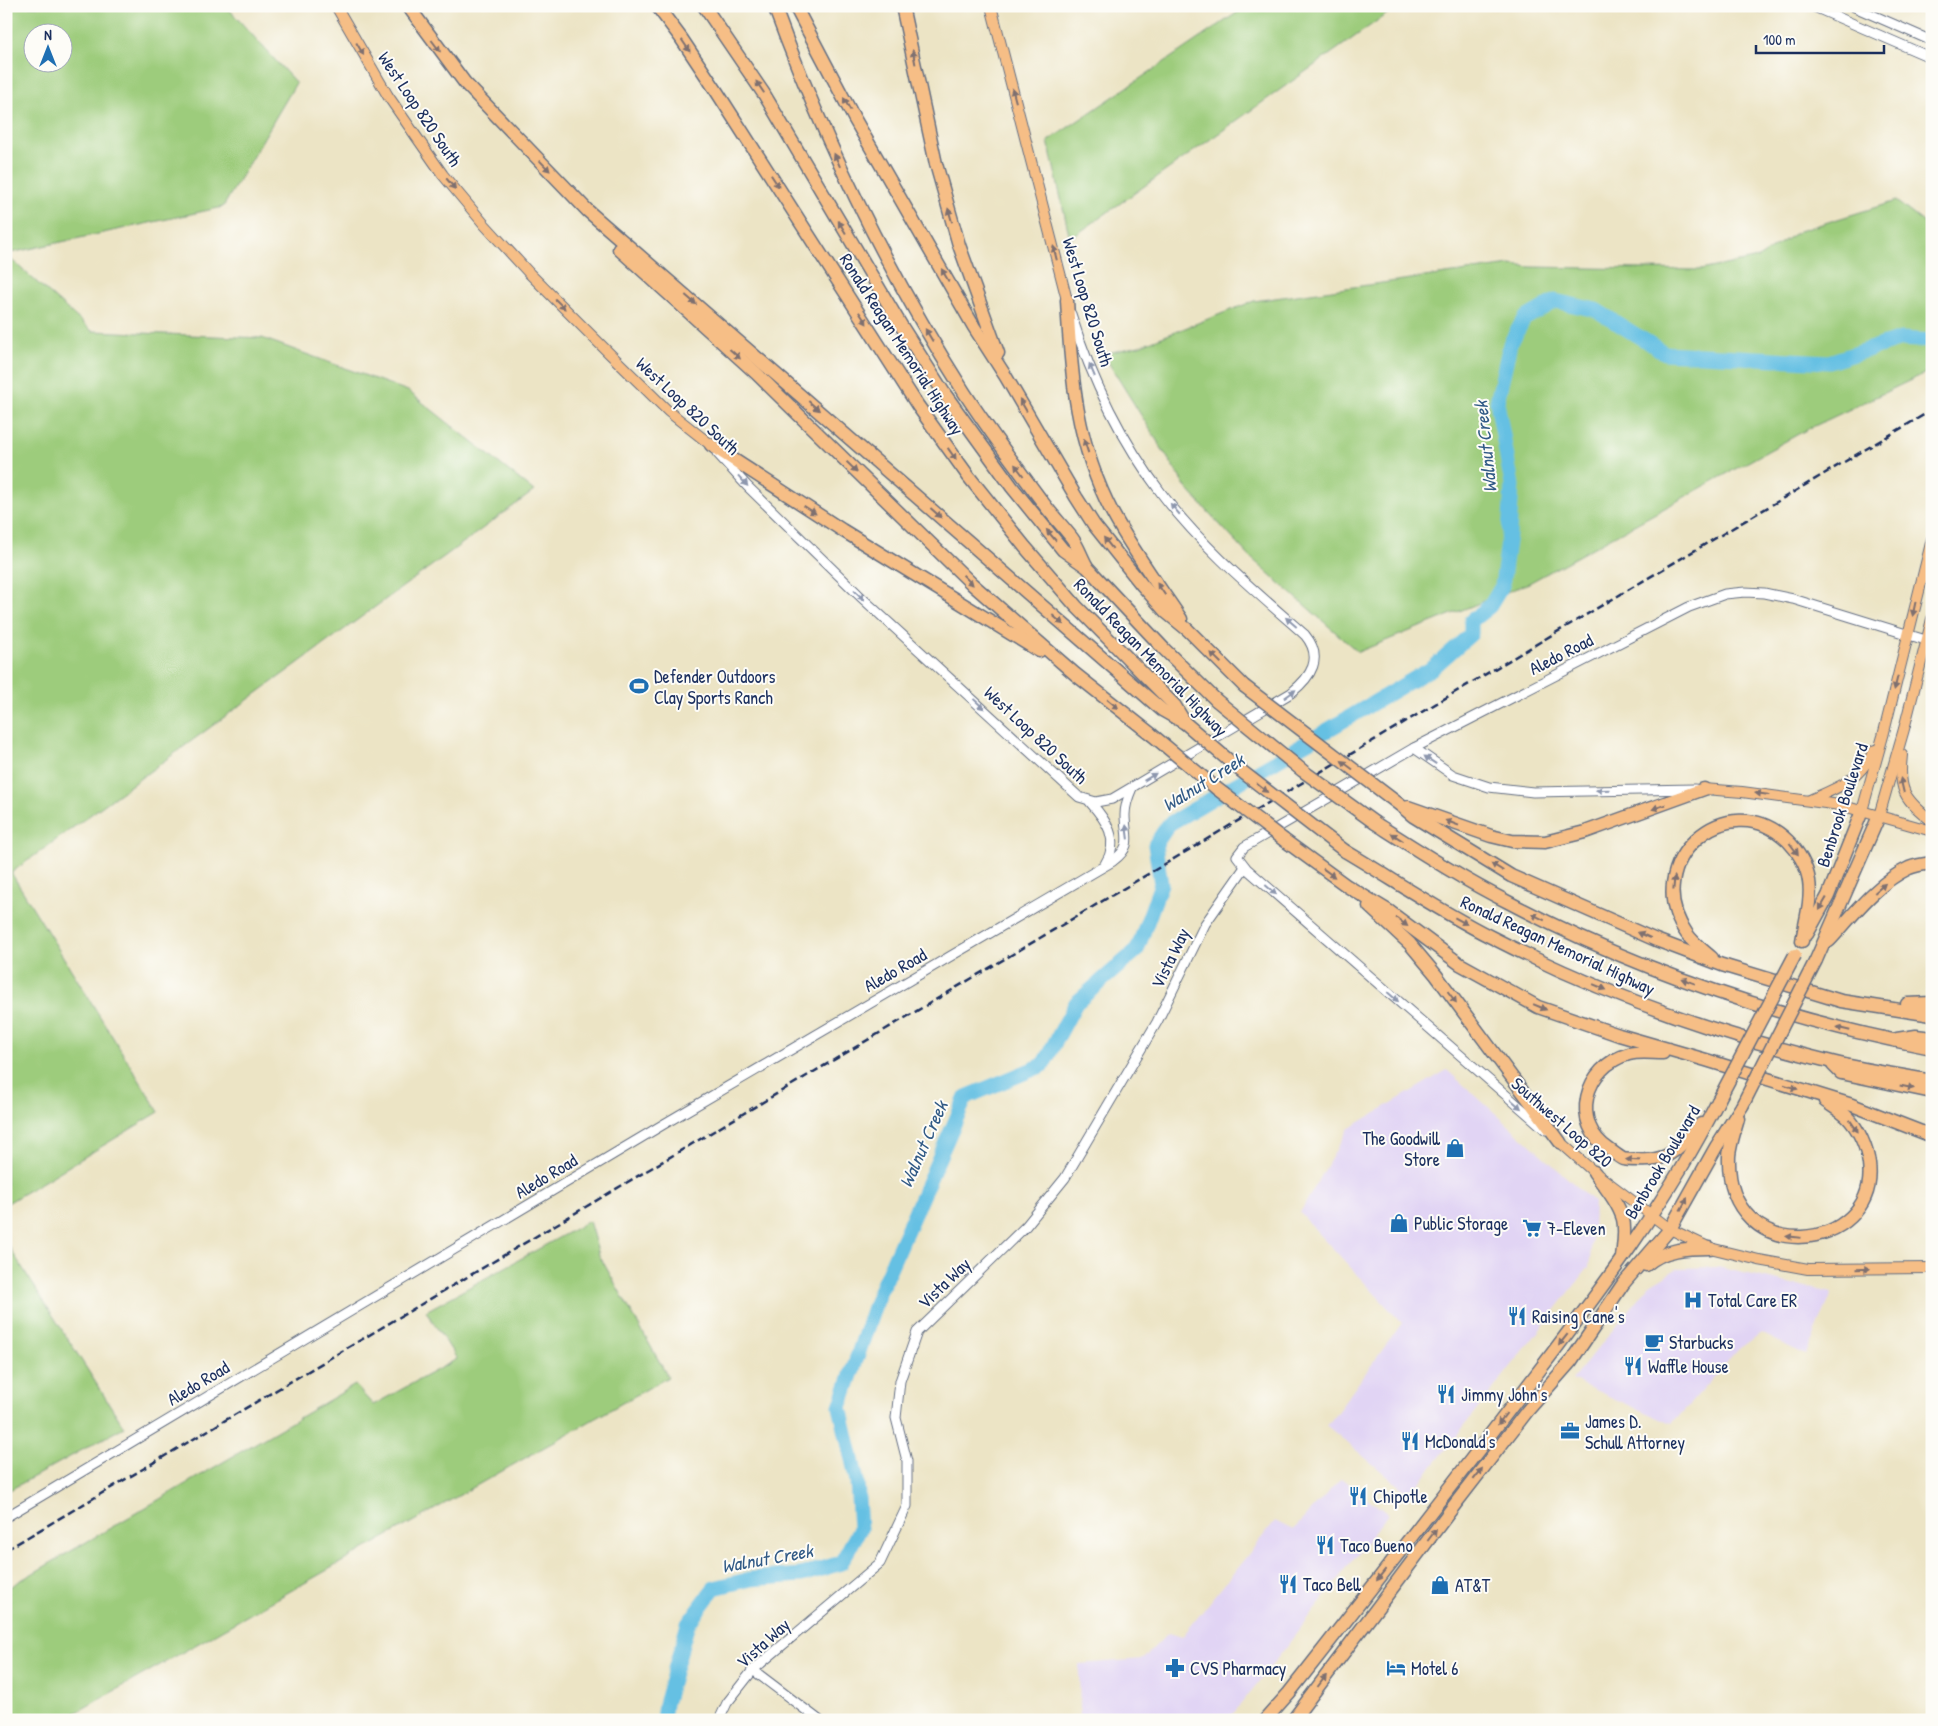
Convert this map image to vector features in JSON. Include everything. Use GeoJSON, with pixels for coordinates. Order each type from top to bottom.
{"type":"FeatureCollection","features":[{"type":"Feature","properties":{"kind":"highway"},"geometry":{"type":"LineString","coordinates":[[408,6],[465,84],[588,211],[1162,710],[1185,722]]}},
{"type":"Feature","properties":{"kind":"highway","name":"Ronald Reagan Memorial Highway"},"geometry":{"type":"LineString","coordinates":[[657,6],[681,38],[738,124],[918,406],[969,477],[1076,606],[1174,706],[1185,722],[1240,770],[1344,851],[1451,916],[1492,938],[1598,986],[1656,1010],[1736,1037],[1829,1062],[1932,1081]]}},
{"type":"Feature","properties":{"kind":"highway","name":"Ronald Reagan Memorial Highway"},"geometry":{"type":"LineString","coordinates":[[704,6],[764,94],[902,327],[944,393],[1012,488],[1063,550],[1087,567],[1164,649],[1216,700],[1303,771],[1375,823],[1456,873],[1507,902],[1559,928],[1649,967],[1752,1003],[1821,1024],[1932,1048]]}},
{"type":"Feature","properties":{"kind":"highway"},"geometry":{"type":"LineString","coordinates":[[774,6],[813,108],[846,181],[887,262],[929,336],[971,402],[1022,475],[1073,539],[1087,567]]}},
{"type":"Feature","properties":{"kind":"highway"},"geometry":{"type":"LineString","coordinates":[[795,6],[854,118],[974,327],[1094,525],[1142,586],[1166,612],[1188,630],[1244,686],[1413,816],[1511,876],[1656,940],[1722,965],[1857,1004],[1932,1014]]}},
{"type":"Feature","properties":{"kind":"highway"},"geometry":{"type":"LineString","coordinates":[[902,6],[928,129],[946,201],[959,245],[1006,377]]}},
{"type":"Feature","properties":{"kind":"highway"},"geometry":{"type":"LineString","coordinates":[[588,211],[600,231],[756,373],[972,584],[1075,674],[1216,788],[1284,840],[1347,886],[1390,912],[1460,964],[1538,1007],[1619,1035],[1852,1106],[1932,1136]]}},
{"type":"Feature","properties":{"kind":"highway"},"geometry":{"type":"LineString","coordinates":[[1067,300],[1070,368],[1075,401],[1093,470],[1113,515],[1188,630]]}},
{"type":"Feature","properties":{"kind":"highway"},"geometry":{"type":"LineString","coordinates":[[711,445],[842,530],[1075,674]]}},
{"type":"Feature","properties":{"kind":"highway"},"geometry":{"type":"LineString","coordinates":[[1400,805],[1491,836],[1512,841],[1544,842],[1585,832],[1704,790]]}},
{"type":"Feature","properties":{"kind":"highway","name":"Benbrook Boulevard"},"geometry":{"type":"LineString","coordinates":[[1265,1720],[1289,1693],[1437,1503],[1622,1261],[1680,1170],[1828,896],[1862,811]]}},
{"type":"Feature","properties":{"kind":"highway","name":"Benbrook Boulevard"},"geometry":{"type":"LineString","coordinates":[[1293,1720],[1449,1512],[1528,1410],[1571,1361],[1623,1284],[1670,1229],[1716,1147],[1741,1108],[1816,960],[1879,816]]}},
{"type":"Feature","properties":{"kind":"highway"},"geometry":{"type":"LineString","coordinates":[[1722,965],[1697,946],[1687,934],[1675,904],[1673,889],[1675,869],[1684,852],[1697,838],[1713,827],[1730,822],[1748,821],[1767,826],[1782,835],[1794,847],[1804,863],[1809,881],[1802,941]]}},
{"type":"Feature","properties":{"kind":"highway"},"geometry":{"type":"LineString","coordinates":[[1822,948],[1894,876],[1911,867],[1932,863]]}},
{"type":"Feature","properties":{"kind":"highway"},"geometry":{"type":"LineString","coordinates":[[1347,886],[1415,950],[1495,1053],[1560,1142]]}},
{"type":"Feature","properties":{"kind":"highway"},"geometry":{"type":"LineString","coordinates":[[1857,1004],[1876,1002],[1920,1005],[1932,1003]]}},
{"type":"Feature","properties":{"kind":"highway"},"geometry":{"type":"LineString","coordinates":[[1890,1040],[1916,1036],[1932,1038]]}},
{"type":"Feature","properties":{"kind":"highway"},"geometry":{"type":"LineString","coordinates":[[1678,1052],[1630,1053],[1603,1066],[1592,1081],[1587,1098],[1586,1116],[1592,1133],[1602,1146],[1623,1159],[1648,1161],[1670,1154],[1716,1105]]}},
{"type":"Feature","properties":{"kind":"highway"},"geometry":{"type":"LineString","coordinates":[[1829,1062],[1841,1073],[1932,1092]]}},
{"type":"Feature","properties":{"kind":"highway"},"geometry":{"type":"LineString","coordinates":[[1741,1108],[1729,1154],[1731,1178],[1739,1205],[1752,1219],[1776,1234],[1802,1238],[1822,1234],[1841,1224],[1852,1214],[1867,1193],[1870,1173],[1867,1153],[1858,1132],[1847,1116],[1817,1095]]}},
{"type":"Feature","properties":{"kind":"highway"},"geometry":{"type":"LineString","coordinates":[[1594,1172],[1612,1198],[1623,1219],[1622,1261]]}},
{"type":"Feature","properties":{"kind":"highway"},"geometry":{"type":"LineString","coordinates":[[1623,1284],[1654,1258],[1686,1248],[1710,1248]]}},
{"type":"Feature","properties":{"kind":"highway"},"geometry":{"type":"LineString","coordinates":[[1437,1503],[1449,1512]]}},
{"type":"Feature","properties":{"kind":"main road","name":"West Loop 820 South"},"geometry":{"type":"LineString","coordinates":[[336,6],[388,96],[444,175],[478,217],[530,274],[608,353],[668,411],[711,445]]}},
{"type":"Feature","properties":{"kind":"main road","name":"West Loop 820 South"},"geometry":{"type":"LineString","coordinates":[[991,6],[1067,300]]}},
{"type":"Feature","properties":{"kind":"main road","name":"Benbrook Boulevard"},"geometry":{"type":"LineString","coordinates":[[1862,811],[1883,736],[1919,584],[1932,539]]}},
{"type":"Feature","properties":{"kind":"main road","name":"Benbrook Boulevard"},"geometry":{"type":"LineString","coordinates":[[1879,816],[1929,641],[1932,619]]}},
{"type":"Feature","properties":{"kind":"main road"},"geometry":{"type":"LineString","coordinates":[[1904,729],[1900,773],[1902,788],[1914,807],[1932,821]]}},
{"type":"Feature","properties":{"kind":"main road"},"geometry":{"type":"LineString","coordinates":[[1810,800],[1838,788],[1856,776],[1866,765],[1883,736]]}},
{"type":"Feature","properties":{"kind":"main road"},"geometry":{"type":"LineString","coordinates":[[1704,790],[1742,792],[1840,805],[1932,831]]}},
{"type":"Feature","properties":{"kind":"main road","name":"Southwest Loop 820"},"geometry":{"type":"LineString","coordinates":[[1560,1142],[1594,1172],[1651,1216],[1670,1229],[1710,1248],[1758,1260],[1808,1269],[1932,1268]]}},
{"type":"Feature","properties":{"kind":"street"},"geometry":{"type":"LineString","coordinates":[[1812,6],[1932,58]]}},
{"type":"Feature","properties":{"kind":"street"},"geometry":{"type":"LineString","coordinates":[[1852,6],[1932,41]]}},
{"type":"Feature","properties":{"kind":"street","name":"West Loop 820 South"},"geometry":{"type":"LineString","coordinates":[[711,445],[746,486],[862,598],[1079,797],[1090,802],[1105,801],[1132,788],[1291,694],[1308,676],[1315,658],[1312,646],[1305,634],[1218,556],[1177,512],[1145,470],[1115,420],[1092,373],[1067,300]]}},
{"type":"Feature","properties":{"kind":"street","name":"Aledo Road"},"geometry":{"type":"LineString","coordinates":[[1237,856],[1244,847],[1414,748],[1689,607],[1725,594],[1745,592],[1775,595],[1929,641]]}},
{"type":"Feature","properties":{"kind":"street"},"geometry":{"type":"LineString","coordinates":[[1414,748],[1453,775],[1489,787],[1533,792],[1704,790]]}},
{"type":"Feature","properties":{"kind":"street","name":"Aledo Road"},"geometry":{"type":"LineString","coordinates":[[6,1517],[647,1134],[1104,866],[1127,847],[1128,837],[1125,810],[1132,788]]}},
{"type":"Feature","properties":{"kind":"street"},"geometry":{"type":"LineString","coordinates":[[1090,802],[1107,823],[1112,836],[1111,855],[1104,866]]}},
{"type":"Feature","properties":{"kind":"street","name":"Southwest Loop 820"},"geometry":{"type":"LineString","coordinates":[[1237,856],[1245,867],[1560,1142]]}},
{"type":"Feature","properties":{"kind":"street","name":"Vista Way"},"geometry":{"type":"LineString","coordinates":[[719,1720],[727,1703],[753,1670],[880,1563],[907,1506],[907,1461],[896,1418],[900,1381],[917,1332],[1026,1226],[1065,1178],[1157,1022],[1205,924],[1245,867]]}},
{"type":"Feature","properties":{"kind":"street"},"geometry":{"type":"LineString","coordinates":[[753,1670],[819,1720]]}},
{"type":"Feature","properties":{"kind":"shaded area"},"geometry":{"type":"Polygon","coordinates":[[[1447,1070],[1594,1202],[1593,1232],[1589,1267],[1410,1495],[1327,1426],[1402,1323],[1300,1213],[1348,1129],[1447,1070]]]}},
{"type":"Feature","properties":{"kind":"shaded area"},"geometry":{"type":"Polygon","coordinates":[[[1717,1267],[1832,1293],[1806,1355],[1761,1333],[1739,1349],[1672,1424],[1572,1380],[1650,1285],[1678,1268],[1717,1267]]]}},
{"type":"Feature","properties":{"kind":"shaded area"},"geometry":{"type":"Polygon","coordinates":[[[1341,1478],[1388,1514],[1228,1720],[1080,1720],[1079,1664],[1143,1659],[1168,1633],[1182,1637],[1275,1521],[1293,1530],[1341,1478]]]}},
{"type":"Feature","properties":{"kind":"green space"},"geometry":{"type":"Polygon","coordinates":[[[6,6],[226,6],[296,83],[223,207],[6,254],[6,6]]]}},
{"type":"Feature","properties":{"kind":"green space"},"geometry":{"type":"Polygon","coordinates":[[[1247,6],[1398,6],[1070,239],[1048,141],[1247,6]]]}},
{"type":"Feature","properties":{"kind":"green space"},"geometry":{"type":"Polygon","coordinates":[[[1896,201],[1932,229],[1932,370],[1804,431],[1529,583],[1358,652],[1250,557],[1187,489],[1103,354],[1139,346],[1254,301],[1510,265],[1701,270],[1758,258],[1799,231],[1896,201]]]}},
{"type":"Feature","properties":{"kind":"green space"},"geometry":{"type":"Polygon","coordinates":[[[6,255],[92,331],[262,338],[408,391],[534,491],[12,872],[159,1112],[6,1204],[6,255]]]}},
{"type":"Feature","properties":{"kind":"green space"},"geometry":{"type":"Polygon","coordinates":[[[589,1221],[599,1255],[668,1377],[63,1720],[6,1720],[6,1589],[355,1385],[373,1405],[457,1359],[426,1311],[589,1221]]]}},
{"type":"Feature","properties":{"kind":"green space"},"geometry":{"type":"Polygon","coordinates":[[[6,1242],[124,1427],[6,1492],[6,1242]]]}},
{"type":"Feature","properties":{"kind":"waterway","name":"Walnut Creek"},"geometry":{"type":"LineString","coordinates":[[663,1720],[665,1704],[688,1624],[714,1588],[751,1579],[801,1575],[841,1563],[860,1529],[857,1481],[840,1407],[879,1293],[966,1097],[1043,1065],[1076,1003],[1137,950],[1161,884],[1155,845],[1169,824],[1434,667],[1471,634],[1471,621],[1490,606],[1502,586],[1509,534],[1512,485],[1497,402],[1510,344],[1524,319],[1555,301],[1596,310],[1665,353],[1829,362],[1901,339],[1932,341]]}},
{"type":"Feature","properties":{"kind":"railway"},"geometry":{"type":"LineString","coordinates":[[6,1550],[1932,410]]}},
{"type":"Feature","properties":{"kind":"place","name":"Defender Outdoors Clay Sports Ranch"},"geometry":{"type":"Point","coordinates":[639,686]}},
{"type":"Feature","properties":{"kind":"place","name":"The Goodwill Store"},"geometry":{"type":"Point","coordinates":[1455,1148]}},
{"type":"Feature","properties":{"kind":"place","name":"Public Storage"},"geometry":{"type":"Point","coordinates":[1399,1223]}},
{"type":"Feature","properties":{"kind":"place","name":"7-Eleven"},"geometry":{"type":"Point","coordinates":[1532,1228]}},
{"type":"Feature","properties":{"kind":"place","name":"Total Care ER"},"geometry":{"type":"Point","coordinates":[1693,1300]}},
{"type":"Feature","properties":{"kind":"place","name":"Raising Cane's"},"geometry":{"type":"Point","coordinates":[1517,1316]}},
{"type":"Feature","properties":{"kind":"place","name":"Starbucks"},"geometry":{"type":"Point","coordinates":[1654,1342]}},
{"type":"Feature","properties":{"kind":"place","name":"Waffle House"},"geometry":{"type":"Point","coordinates":[1633,1366]}},
{"type":"Feature","properties":{"kind":"place","name":"Jimmy John's"},"geometry":{"type":"Point","coordinates":[1446,1394]}},
{"type":"Feature","properties":{"kind":"place","name":"James D. Schull Attorney"},"geometry":{"type":"Point","coordinates":[1570,1431]}},
{"type":"Feature","properties":{"kind":"place","name":"McDonald's"},"geometry":{"type":"Point","coordinates":[1410,1441]}},
{"type":"Feature","properties":{"kind":"place","name":"Chipotle"},"geometry":{"type":"Point","coordinates":[1358,1496]}},
{"type":"Feature","properties":{"kind":"place","name":"Taco Bueno"},"geometry":{"type":"Point","coordinates":[1325,1545]}},
{"type":"Feature","properties":{"kind":"place","name":"Taco Bell"},"geometry":{"type":"Point","coordinates":[1288,1584]}},
{"type":"Feature","properties":{"kind":"place","name":"AT&T"},"geometry":{"type":"Point","coordinates":[1440,1585]}},
{"type":"Feature","properties":{"kind":"place","name":"CVS Pharmacy"},"geometry":{"type":"Point","coordinates":[1175,1668]}},
{"type":"Feature","properties":{"kind":"place","name":"Motel 6"},"geometry":{"type":"Point","coordinates":[1396,1668]}}]}
